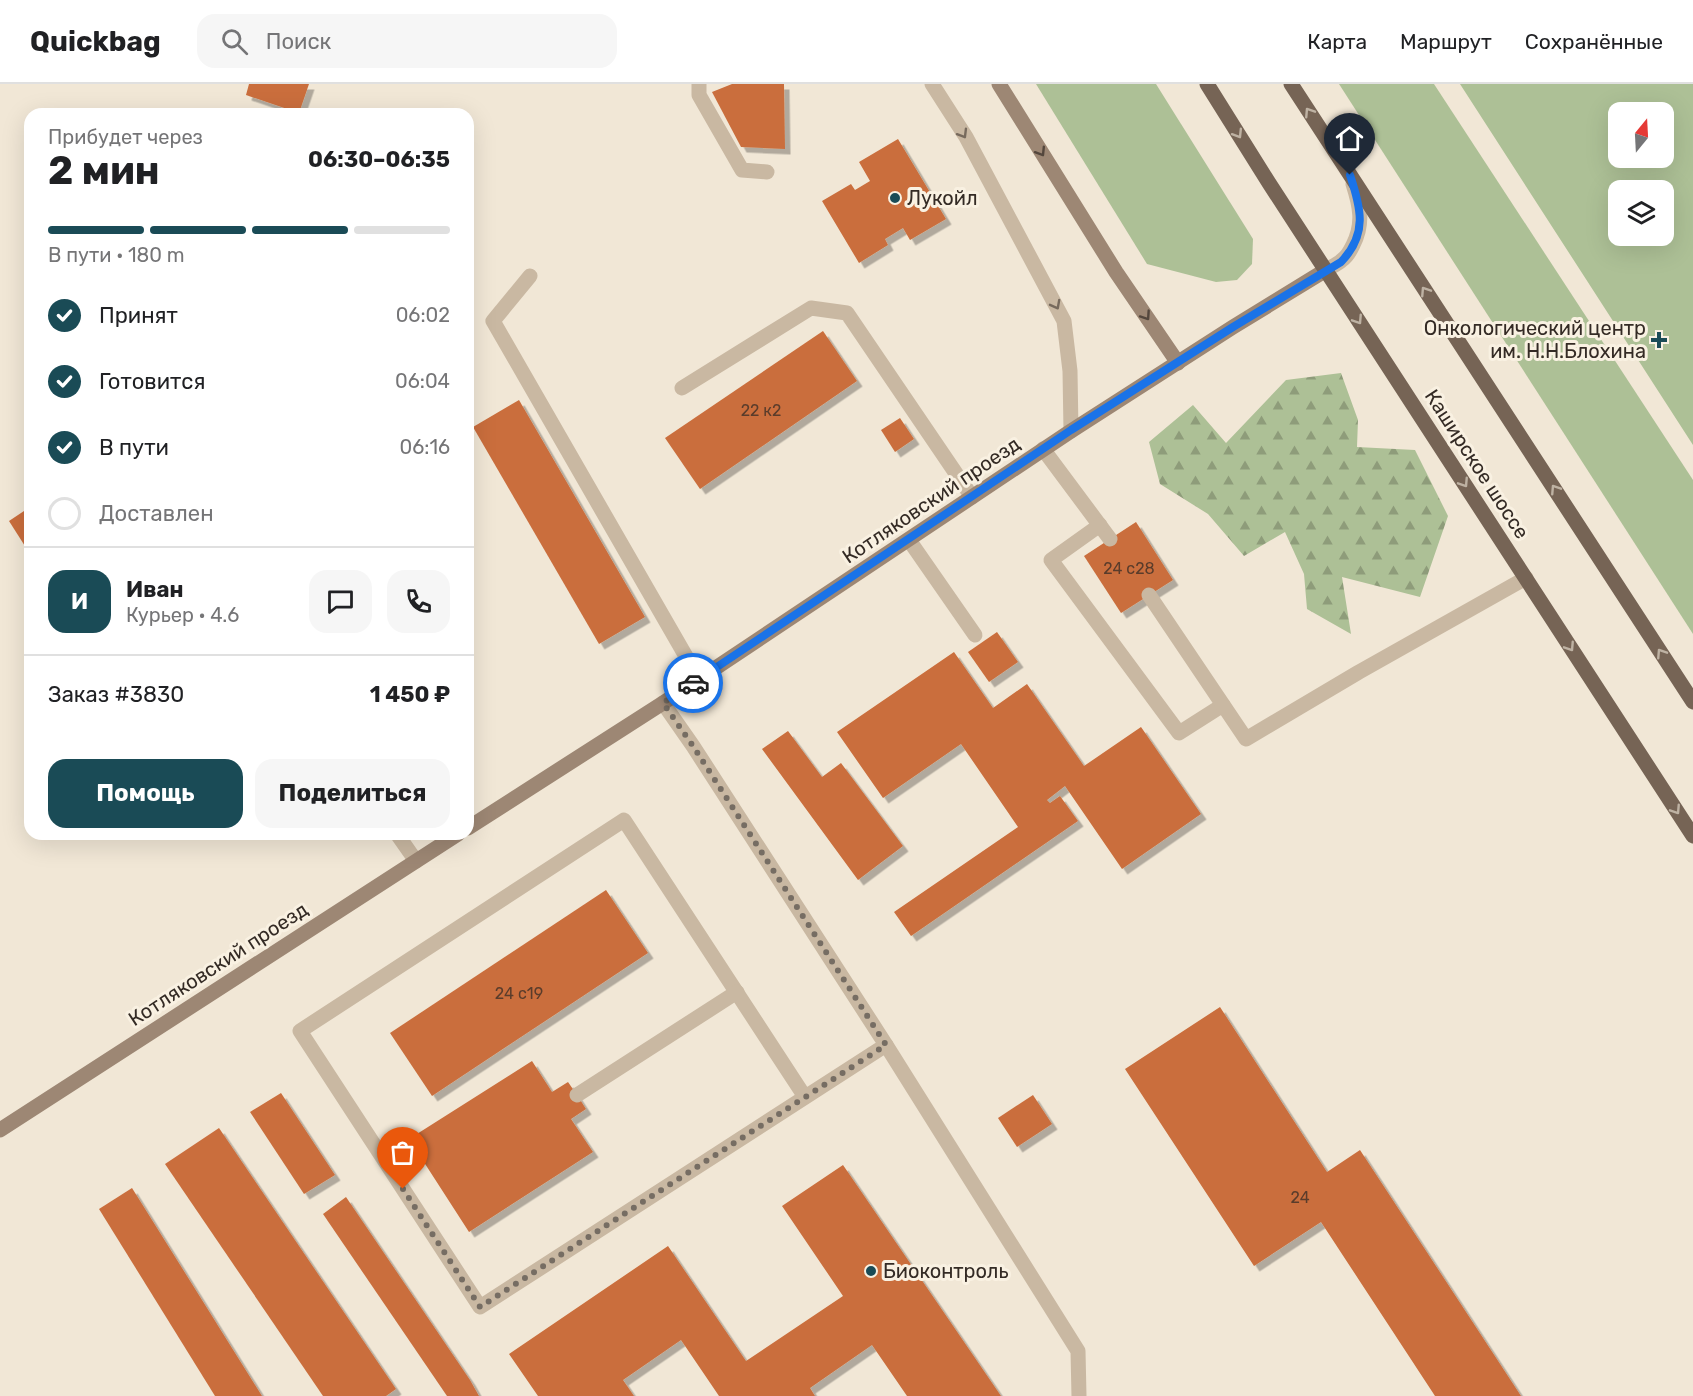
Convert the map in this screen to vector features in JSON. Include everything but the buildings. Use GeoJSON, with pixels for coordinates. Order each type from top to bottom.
{"type":"FeatureCollection","features":[{"type":"Feature","properties":{"kind":"main road"},"geometry":{"type":"LineString","coordinates":[[999,84],[1112,265],[1178,363]]}},
{"type":"Feature","properties":{"kind":"main road","name":"Каширское шоссе"},"geometry":{"type":"LineString","coordinates":[[1207,84],[1693,836]]}},
{"type":"Feature","properties":{"kind":"main road"},"geometry":{"type":"LineString","coordinates":[[1291,84],[1693,702]]}},
{"type":"Feature","properties":{"kind":"main road","name":"Котляковский проезд"},"geometry":{"type":"LineString","coordinates":[[474,824],[663,703],[1071,430],[1326,270]]}},
{"type":"Feature","properties":{"kind":"main road","name":"Котляковский проезд"},"geometry":{"type":"LineString","coordinates":[[0,1130],[449,840]]}},
{"type":"Feature","properties":{"kind":"street"},"geometry":{"type":"LineString","coordinates":[[699,84],[699,95],[742,170],[767,172]]}},
{"type":"Feature","properties":{"kind":"street"},"geometry":{"type":"LineString","coordinates":[[932,84],[966,137],[1064,321],[1070,371],[1071,430]]}},
{"type":"Feature","properties":{"kind":"street","name":"Котляковский проезд"},"geometry":{"type":"LineString","coordinates":[[1326,270],[1341,262],[1349,254],[1359,231],[1360,205],[1350,175]]}},
{"type":"Feature","properties":{"kind":"street"},"geometry":{"type":"LineString","coordinates":[[530,276],[493,321],[699,679]]}},
{"type":"Feature","properties":{"kind":"street"},"geometry":{"type":"LineString","coordinates":[[682,388],[811,308],[847,313],[972,497]]}},
{"type":"Feature","properties":{"kind":"street"},"geometry":{"type":"LineString","coordinates":[[1043,449],[1110,539]]}},
{"type":"Feature","properties":{"kind":"street"},"geometry":{"type":"LineString","coordinates":[[1100,525],[1051,560],[1179,733],[1223,705]]}},
{"type":"Feature","properties":{"kind":"street"},"geometry":{"type":"LineString","coordinates":[[909,540],[975,635]]}},
{"type":"Feature","properties":{"kind":"street"},"geometry":{"type":"LineString","coordinates":[[1149,595],[1246,740],[1359,672],[1526,578]]}},
{"type":"Feature","properties":{"kind":"street"},"geometry":{"type":"LineString","coordinates":[[663,703],[886,1045],[1078,1351],[1079,1396]]}},
{"type":"Feature","properties":{"kind":"street"},"geometry":{"type":"LineString","coordinates":[[805,1097],[624,820],[300,1031],[480,1307],[886,1045]]}},
{"type":"Feature","properties":{"kind":"street"},"geometry":{"type":"LineString","coordinates":[[401,840],[416,861]]}},
{"type":"Feature","properties":{"kind":"street"},"geometry":{"type":"LineString","coordinates":[[577,1095],[737,992]]}},
{"type":"Feature","properties":{"kind":"green space"},"geometry":{"type":"Polygon","coordinates":[[[1036,84],[1156,84],[1253,239],[1252,264],[1237,280],[1216,282],[1147,264],[1036,84]]]}},
{"type":"Feature","properties":{"kind":"green space"},"geometry":{"type":"Polygon","coordinates":[[[1339,84],[1434,84],[1693,480],[1693,634],[1339,84]]]}},
{"type":"Feature","properties":{"kind":"green space","name":"Онкологический центр им. Н.Н.Блохина"},"geometry":{"type":"Polygon","coordinates":[[[1460,84],[1693,84],[1693,445],[1460,84]]]}},
{"type":"Feature","properties":{"kind":"green space"},"geometry":{"type":"Polygon","coordinates":[[[1341,373],[1358,420],[1357,447],[1415,450],[1448,516],[1420,597],[1342,577],[1351,634],[1307,609],[1304,574],[1285,532],[1244,556],[1208,514],[1160,484],[1149,442],[1193,405],[1226,443],[1286,380],[1341,373]]]}},
{"type":"Feature","properties":{"kind":"way so far"},"geometry":{"type":"LineString","coordinates":[[403,1189],[480,1307],[886,1045],[663,703],[693,683]]}},
{"type":"Feature","properties":{"kind":"place","name":"Лукойл"},"geometry":{"type":"Point","coordinates":[895,198]}},
{"type":"Feature","properties":{"kind":"place","name":"Онкологический центр им. Н.Н.Блохина"},"geometry":{"type":"Point","coordinates":[1659,340]}},
{"type":"Feature","properties":{"kind":"place","name":"Биоконтроль"},"geometry":{"type":"Point","coordinates":[871,1271]}},
{"type":"Feature","properties":{"kind":"route"},"geometry":{"type":"LineString","coordinates":[[693,683],[1071,430],[1233,327],[1341,262],[1349,254],[1355,242],[1361,218],[1360,205],[1350,175]]}}]}
